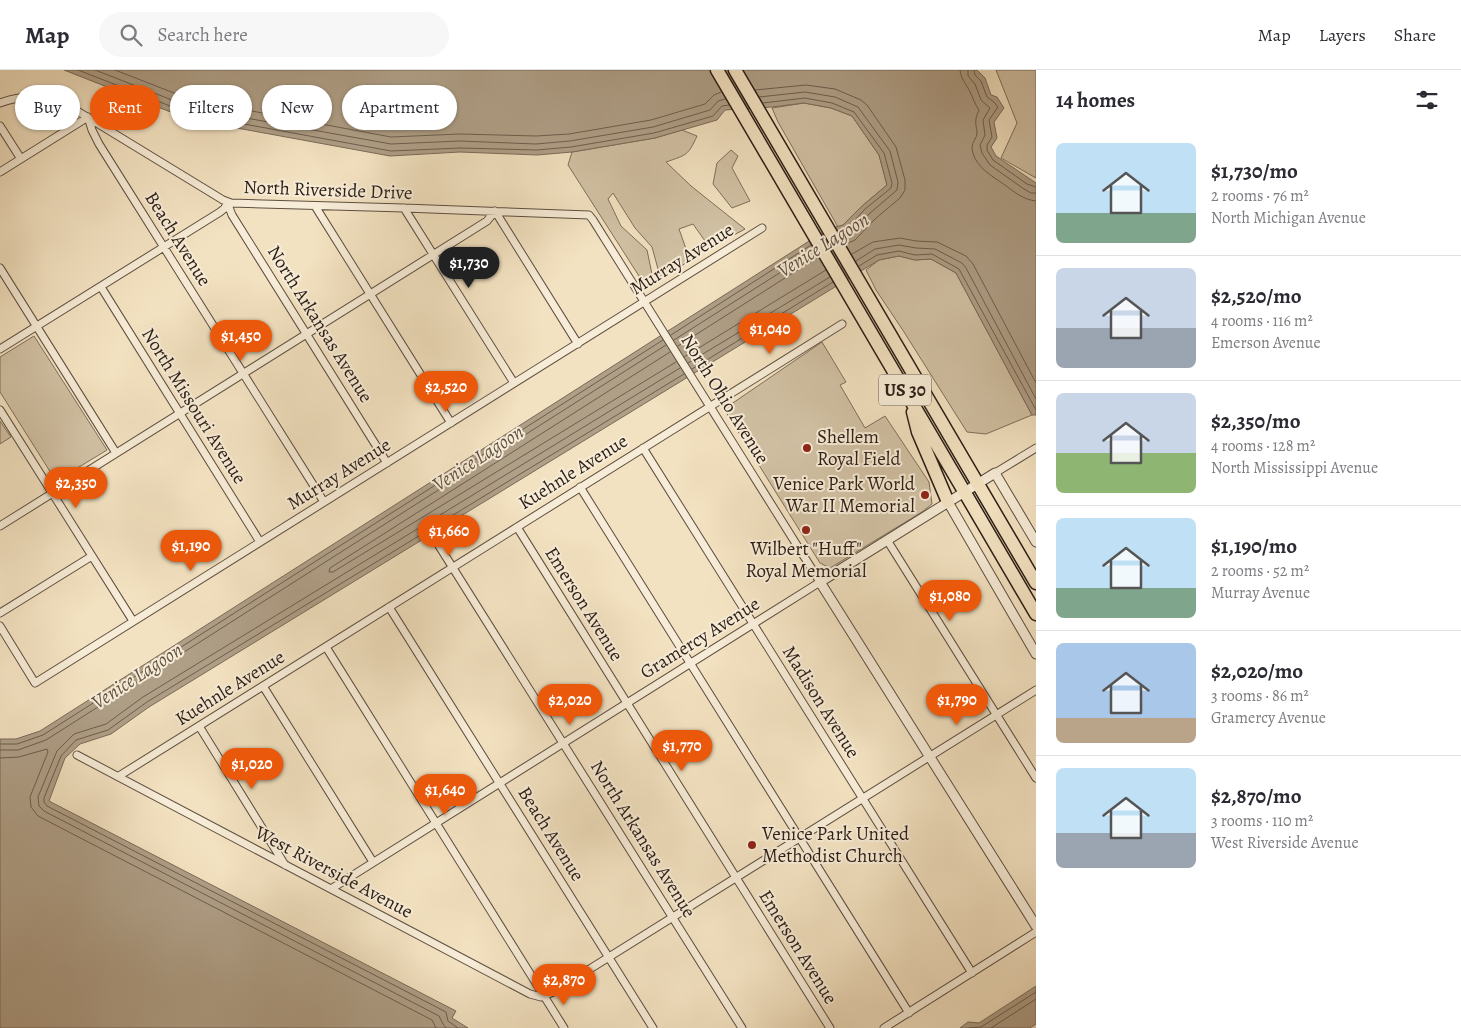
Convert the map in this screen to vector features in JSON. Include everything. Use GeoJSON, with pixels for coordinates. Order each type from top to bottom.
{"type":"FeatureCollection","features":[{"type":"Feature","properties":{"kind":"highway","name":"US 30"},"geometry":{"type":"LineString","coordinates":[[717,70],[1036,614]]}},
{"type":"Feature","properties":{"kind":"highway","name":"US 30"},"geometry":{"type":"LineString","coordinates":[[735,70],[1036,583]]}},
{"type":"Feature","properties":{"kind":"highway"},"geometry":{"type":"LineString","coordinates":[[909,398],[918,432],[948,502]]}},
{"type":"Feature","properties":{"kind":"street","name":"North Riverside Drive"},"geometry":{"type":"LineString","coordinates":[[0,103],[34,97],[47,98],[64,103],[227,202],[584,214],[589,215],[593,220]]}},
{"type":"Feature","properties":{"kind":"street"},"geometry":{"type":"LineString","coordinates":[[0,172],[88,117]]}},
{"type":"Feature","properties":{"kind":"street","name":"Beach Avenue"},"geometry":{"type":"LineString","coordinates":[[88,117],[99,144],[324,502]]}},
{"type":"Feature","properties":{"kind":"street"},"geometry":{"type":"LineString","coordinates":[[0,126],[21,159]]}},
{"type":"Feature","properties":{"kind":"street"},"geometry":{"type":"LineString","coordinates":[[0,349],[220,212],[225,208],[227,202]]}},
{"type":"Feature","properties":{"kind":"street","name":"North Arkansas Avenue"},"geometry":{"type":"LineString","coordinates":[[227,202],[232,215],[387,463]]}},
{"type":"Feature","properties":{"kind":"street"},"geometry":{"type":"LineString","coordinates":[[315,206],[451,423]]}},
{"type":"Feature","properties":{"kind":"street"},"geometry":{"type":"LineString","coordinates":[[404,208],[514,383]]}},
{"type":"Feature","properties":{"kind":"street"},"geometry":{"type":"LineString","coordinates":[[0,526],[434,255],[487,221],[495,211],[578,344]]}},
{"type":"Feature","properties":{"kind":"street","name":"North Ohio Avenue"},"geometry":{"type":"LineString","coordinates":[[593,220],[1036,926]]}},
{"type":"Feature","properties":{"kind":"street","name":"Murray Avenue"},"geometry":{"type":"LineString","coordinates":[[0,626],[35,683],[762,228]]}},
{"type":"Feature","properties":{"kind":"street"},"geometry":{"type":"LineString","coordinates":[[0,268],[116,453]]}},
{"type":"Feature","properties":{"kind":"street","name":"North Missouri Avenue"},"geometry":{"type":"LineString","coordinates":[[101,287],[260,542]]}},
{"type":"Feature","properties":{"kind":"street","name":"Kuehnle Avenue"},"geometry":{"type":"LineString","coordinates":[[119,776],[842,324]]}},
{"type":"Feature","properties":{"kind":"street"},"geometry":{"type":"LineString","coordinates":[[0,410],[133,621]]}},
{"type":"Feature","properties":{"kind":"street","name":"Madison Avenue"},"geometry":{"type":"LineString","coordinates":[[643,448],[972,973]]}},
{"type":"Feature","properties":{"kind":"street","name":"Gramercy Avenue"},"geometry":{"type":"LineString","coordinates":[[332,889],[1036,448]]}},
{"type":"Feature","properties":{"kind":"street"},"geometry":{"type":"LineString","coordinates":[[995,473],[1036,542]]}},
{"type":"Feature","properties":{"kind":"street"},"geometry":{"type":"LineString","coordinates":[[580,488],[909,1013]]}},
{"type":"Feature","properties":{"kind":"street"},"geometry":{"type":"LineString","coordinates":[[948,502],[1036,654]]}},
{"type":"Feature","properties":{"kind":"street","name":"Emerson Avenue"},"geometry":{"type":"LineString","coordinates":[[516,528],[830,1028]]}},
{"type":"Feature","properties":{"kind":"street"},"geometry":{"type":"LineString","coordinates":[[887,540],[1036,778]]}},
{"type":"Feature","properties":{"kind":"street","name":"North Arkansas Avenue"},"geometry":{"type":"LineString","coordinates":[[436,541],[742,1028]]}},
{"type":"Feature","properties":{"kind":"street"},"geometry":{"type":"LineString","coordinates":[[0,613],[92,556]]}},
{"type":"Feature","properties":{"kind":"street","name":"Beach Avenue"},"geometry":{"type":"LineString","coordinates":[[389,607],[653,1028]]}},
{"type":"Feature","properties":{"kind":"street"},"geometry":{"type":"LineString","coordinates":[[326,647],[564,1028]]}},
{"type":"Feature","properties":{"kind":"street"},"geometry":{"type":"LineString","coordinates":[[263,686],[373,862]]}},
{"type":"Feature","properties":{"kind":"street"},"geometry":{"type":"LineString","coordinates":[[545,997],[1036,690]]}},
{"type":"Feature","properties":{"kind":"street"},"geometry":{"type":"LineString","coordinates":[[199,726],[286,865]]}},
{"type":"Feature","properties":{"kind":"street","name":"West Riverside Avenue"},"geometry":{"type":"LineString","coordinates":[[77,755],[530,994],[545,997]]}},
{"type":"Feature","properties":{"kind":"street"},"geometry":{"type":"LineString","coordinates":[[884,1028],[1036,932]]}},
{"type":"Feature","properties":{"kind":"shaded area"},"geometry":{"type":"Polygon","coordinates":[[[996,70],[1036,70],[1036,178],[1001,158],[1017,123],[996,70]]]}},
{"type":"Feature","properties":{"kind":"shaded area"},"geometry":{"type":"Polygon","coordinates":[[[804,103],[831,108],[852,116],[879,155],[887,185],[843,225],[838,227],[778,122],[772,108],[804,103]]]}},
{"type":"Feature","properties":{"kind":"shaded area"},"geometry":{"type":"Polygon","coordinates":[[[682,130],[697,136],[694,143],[686,154],[666,162],[691,186],[745,229],[710,248],[693,224],[679,229],[690,260],[661,280],[652,247],[635,228],[613,193],[608,199],[621,226],[647,250],[653,279],[646,287],[568,165],[572,152],[655,138],[682,130]]]}},
{"type":"Feature","properties":{"kind":"shaded area"},"geometry":{"type":"Polygon","coordinates":[[[731,150],[738,156],[732,168],[750,201],[732,208],[713,184],[717,163],[731,150]]]}},
{"type":"Feature","properties":{"kind":"shaded area"},"geometry":{"type":"Polygon","coordinates":[[[899,256],[915,260],[931,259],[956,273],[1032,415],[986,434],[967,432],[876,290],[866,270],[879,260],[899,256]]]}},
{"type":"Feature","properties":{"kind":"shaded area"},"geometry":{"type":"Polygon","coordinates":[[[34,336],[107,450],[56,481],[0,392],[0,357],[34,336]]]}},
{"type":"Feature","properties":{"kind":"shaded area"},"geometry":{"type":"Polygon","coordinates":[[[822,342],[846,382],[840,385],[865,428],[885,416],[929,482],[932,504],[830,568],[820,563],[724,409],[822,342]]]}},
{"type":"Feature","properties":{"kind":"shaded area"},"geometry":{"type":"Polygon","coordinates":[[[0,421],[11,437],[0,444],[0,421]]]}},
{"type":"Feature","properties":{"kind":"water","name":"Venice Lagoon"},"geometry":{"type":"Polygon","coordinates":[[[64,70],[977,70],[985,78],[991,95],[997,97],[1004,108],[994,122],[997,138],[991,147],[996,156],[1036,183],[1036,415],[1032,415],[956,273],[931,259],[915,260],[899,256],[879,260],[149,707],[111,734],[80,744],[65,758],[49,801],[456,1011],[452,1018],[468,1028],[0,1028],[0,739],[16,739],[40,731],[828,229],[843,225],[887,185],[879,155],[852,116],[831,108],[804,103],[725,110],[717,120],[655,138],[572,152],[537,155],[460,152],[390,156],[248,130],[252,130],[252,85],[170,85],[170,112],[160,108],[160,85],[102,85],[64,70]]]}},
{"type":"Feature","properties":{"kind":"water"},"geometry":{"type":"Polygon","coordinates":[[[1036,986],[1036,1024],[1030,1028],[960,1028],[968,1022],[979,1023],[1036,986]]]}},
{"type":"Feature","properties":{"kind":"place","name":"Shellem Royal Field"},"geometry":{"type":"Point","coordinates":[807,448]}},
{"type":"Feature","properties":{"kind":"place","name":"Venice Park World War II Memorial"},"geometry":{"type":"Point","coordinates":[925,495]}},
{"type":"Feature","properties":{"kind":"place","name":"Wilbert \"Huff\" Royal Memorial"},"geometry":{"type":"Point","coordinates":[806,530]}},
{"type":"Feature","properties":{"kind":"place","name":"Venice Park United Methodist Church"},"geometry":{"type":"Point","coordinates":[752,845]}}]}
